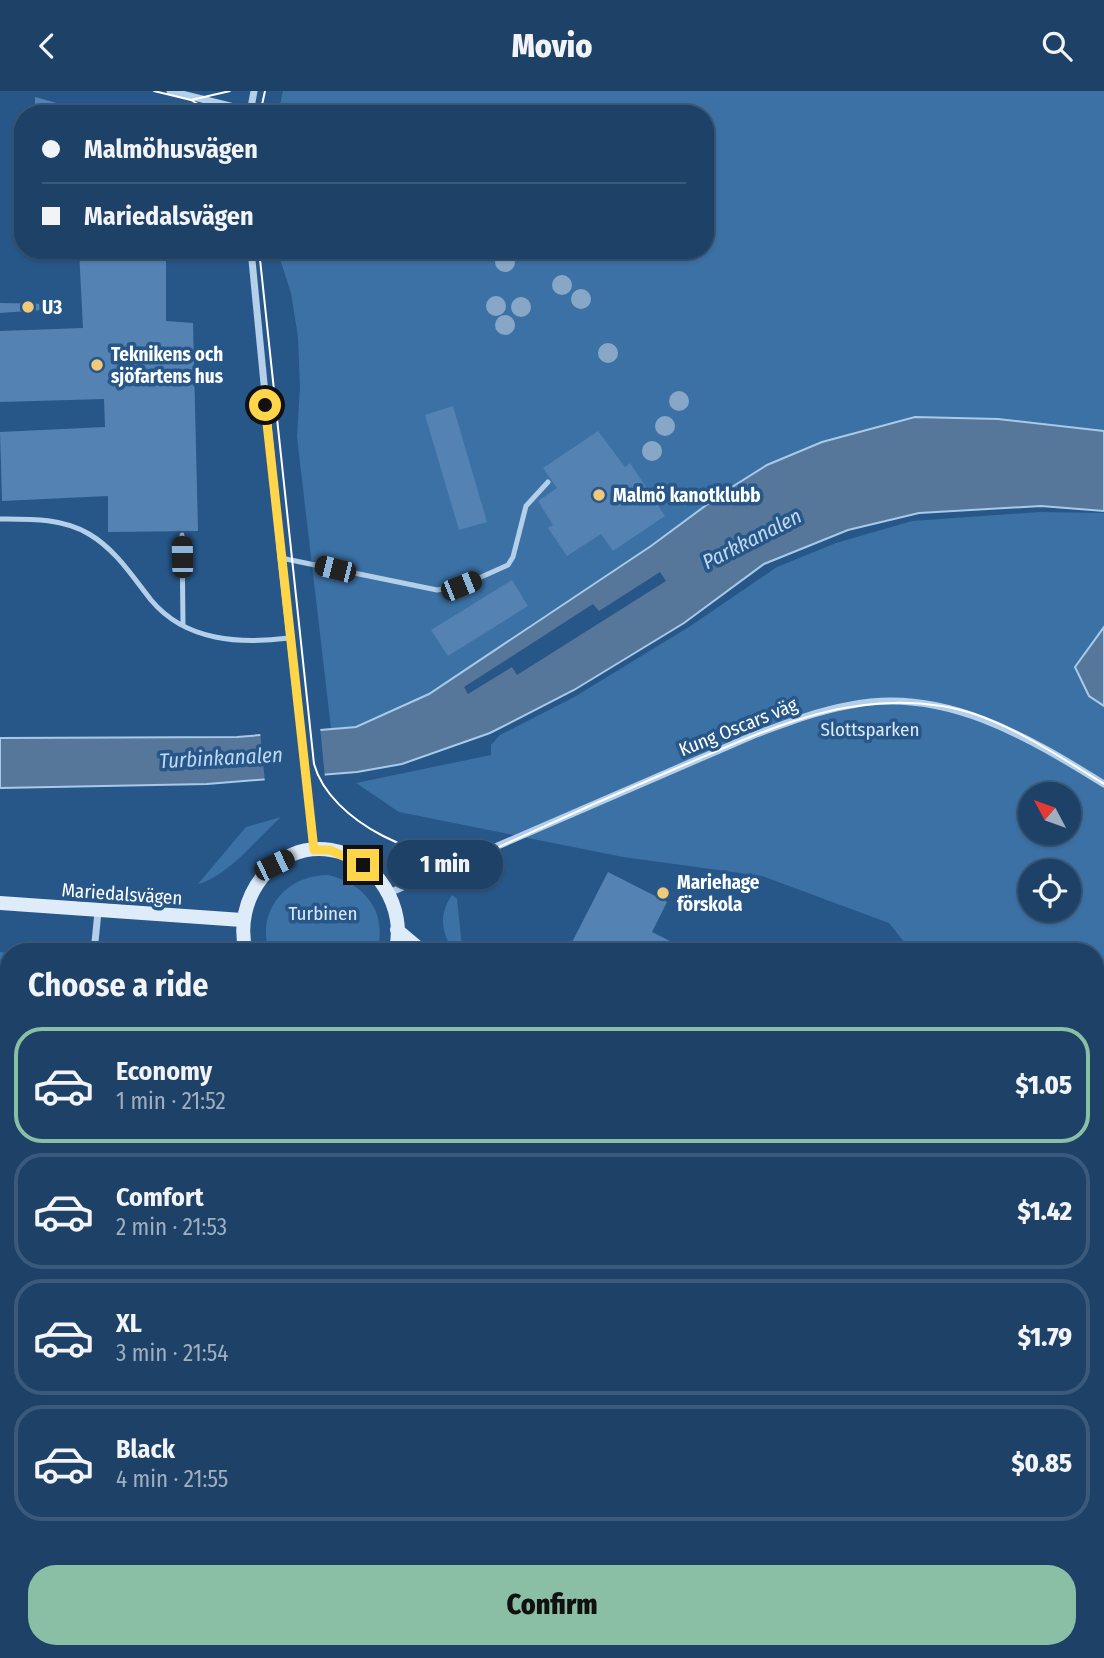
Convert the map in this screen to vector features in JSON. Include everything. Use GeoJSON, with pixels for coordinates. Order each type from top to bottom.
{"type":"FeatureCollection","features":[{"type":"Feature","properties":{"kind":"main road"},"geometry":{"type":"LineString","coordinates":[[245,943],[242,921],[253,890],[274,865],[314,850],[330,850],[354,859],[376,877],[396,907],[396,943]]}},
{"type":"Feature","properties":{"kind":"main road","name":"Mariedalsvägen"},"geometry":{"type":"LineString","coordinates":[[0,903],[242,921]]}},
{"type":"Feature","properties":{"kind":"main road"},"geometry":{"type":"LineString","coordinates":[[397,930],[412,943]]}},
{"type":"Feature","properties":{"kind":"street"},"geometry":{"type":"LineString","coordinates":[[170,91],[223,105]]}},
{"type":"Feature","properties":{"kind":"street"},"geometry":{"type":"LineString","coordinates":[[252,259],[289,638],[314,850]]}},
{"type":"Feature","properties":{"kind":"street","name":"Kung Oscars väg"},"geometry":{"type":"LineString","coordinates":[[389,893],[754,735],[808,715],[854,704],[894,702],[944,706],[1018,734],[1104,784]]}},
{"type":"Feature","properties":{"kind":"street"},"geometry":{"type":"LineString","coordinates":[[95,943],[98,912]]}},
{"type":"Feature","properties":{"kind":"lane"},"geometry":{"type":"LineString","coordinates":[[281,558],[437,590],[461,586],[508,565],[513,557],[526,506],[548,482]]}},
{"type":"Feature","properties":{"kind":"lane"},"geometry":{"type":"LineString","coordinates":[[0,519],[55,522],[88,534],[119,559],[164,613],[183,624],[223,640],[243,643],[289,638]]}},
{"type":"Feature","properties":{"kind":"lane"},"geometry":{"type":"LineString","coordinates":[[181,535],[183,624]]}},
{"type":"Feature","properties":{"kind":"green space"},"geometry":{"type":"Polygon","coordinates":[[[283,91],[1104,91],[1104,431],[998,419],[915,417],[724,492],[651,546],[529,626],[516,641],[370,729],[331,728],[297,437],[300,387],[298,337],[291,293],[280,259],[714,259],[714,105],[280,105],[283,91]]]}},
{"type":"Feature","properties":{"kind":"green space","name":"Slottsparken"},"geometry":{"type":"Polygon","coordinates":[[[1040,512],[1104,513],[1104,943],[905,943],[889,923],[762,876],[623,857],[399,812],[356,783],[491,755],[491,745],[500,735],[576,696],[692,625],[777,567],[836,543],[912,521],[1040,512]]]}},
{"type":"Feature","properties":{"kind":"green space"},"geometry":{"type":"Polygon","coordinates":[[[281,817],[231,866],[198,884],[246,827],[281,817]]]}},
{"type":"Feature","properties":{"kind":"green space","name":"Turbinen"},"geometry":{"type":"Polygon","coordinates":[[[328,875],[341,879],[363,893],[376,913],[379,943],[267,943],[267,923],[278,898],[299,881],[328,875]]]}},
{"type":"Feature","properties":{"kind":"green space"},"geometry":{"type":"Polygon","coordinates":[[[452,895],[457,899],[462,943],[449,943],[446,935],[443,915],[452,895]]]}},
{"type":"Feature","properties":{"kind":"water"},"geometry":{"type":"Polygon","coordinates":[[[915,417],[998,419],[1104,431],[1104,511],[1041,506],[919,513],[848,530],[764,564],[684,623],[574,690],[490,733],[402,764],[357,772],[207,784],[0,788],[0,738],[237,737],[356,727],[429,694],[767,465],[822,442],[915,417]]]}},
{"type":"Feature","properties":{"kind":"water"},"geometry":{"type":"Polygon","coordinates":[[[1104,627],[1104,706],[1089,696],[1075,667],[1104,627]]]}},
{"type":"Feature","properties":{"kind":"pier"},"geometry":{"type":"Polygon","coordinates":[[[660,572],[666,581],[517,675],[512,667],[468,694],[464,687],[593,604],[599,611],[660,572]]]}},
{"type":"Feature","properties":{"kind":"pier"},"geometry":{"type":"Polygon","coordinates":[[[320,726],[325,778],[265,783],[260,731],[320,726]]]}},
{"type":"Feature","properties":{"kind":"building"},"geometry":{"type":"Polygon","coordinates":[[[35,97],[64,105],[35,105],[35,97]]]}},
{"type":"Feature","properties":{"kind":"building","name":"Teknikens och sjöfartens hus"},"geometry":{"type":"Polygon","coordinates":[[[79,259],[166,259],[166,321],[193,323],[198,531],[108,532],[108,496],[2,501],[0,432],[105,427],[104,399],[0,402],[0,331],[83,328],[79,259]]]}},
{"type":"Feature","properties":{"kind":"building","name":"U3"},"geometry":{"type":"Polygon","coordinates":[[[0,303],[56,304],[56,309],[0,313],[0,303]]]}},
{"type":"Feature","properties":{"kind":"building"},"geometry":{"type":"Polygon","coordinates":[[[453,406],[487,522],[459,530],[425,415],[453,406]]]}},
{"type":"Feature","properties":{"kind":"building","name":"Malmö kanotklubb"},"geometry":{"type":"Polygon","coordinates":[[[598,431],[625,467],[630,463],[665,516],[613,551],[601,534],[567,556],[548,528],[553,525],[538,501],[557,488],[543,468],[598,431]]]}},
{"type":"Feature","properties":{"kind":"building"},"geometry":{"type":"Polygon","coordinates":[[[512,580],[528,606],[448,656],[431,630],[512,580]]]}},
{"type":"Feature","properties":{"kind":"building"},"geometry":{"type":"Polygon","coordinates":[[[608,872],[667,902],[652,932],[674,943],[572,943],[608,872]]]}},
{"type":"Feature","properties":{"kind":"tram line"},"geometry":{"type":"LineString","coordinates":[[154,91],[191,100],[200,105]]}},
{"type":"Feature","properties":{"kind":"tram line"},"geometry":{"type":"LineString","coordinates":[[191,100],[230,91]]}},
{"type":"Feature","properties":{"kind":"tram line"},"geometry":{"type":"LineString","coordinates":[[262,105],[265,91]]}},
{"type":"Feature","properties":{"kind":"tram line"},"geometry":{"type":"LineString","coordinates":[[260,259],[314,764],[323,785],[339,804],[383,836],[434,854],[459,857],[482,855],[773,728],[837,709],[871,704],[942,706],[984,717],[1026,737],[1104,784]]}},
{"type":"Feature","properties":{"kind":"place","name":"U3"},"geometry":{"type":"Point","coordinates":[28,307]}},
{"type":"Feature","properties":{"kind":"place","name":"Teknikens och sjöfartens hus"},"geometry":{"type":"Point","coordinates":[97,365]}},
{"type":"Feature","properties":{"kind":"place","name":"Malmö kanotklubb"},"geometry":{"type":"Point","coordinates":[599,495]}},
{"type":"Feature","properties":{"kind":"place","name":"Mariehage förskola"},"geometry":{"type":"Point","coordinates":[663,893]}},
{"type":"Feature","properties":{"kind":"route"},"geometry":{"type":"LineString","coordinates":[[265,405],[314,850],[330,850],[344,854],[363,865]]}},
{"type":"Feature","properties":{"kind":"water label","name":"Parkkanalen"},"geometry":{"type":"Point","coordinates":[752,539]}},
{"type":"Feature","properties":{"kind":"water label","name":"Turbinkanalen"},"geometry":{"type":"Point","coordinates":[221,758]}}]}
